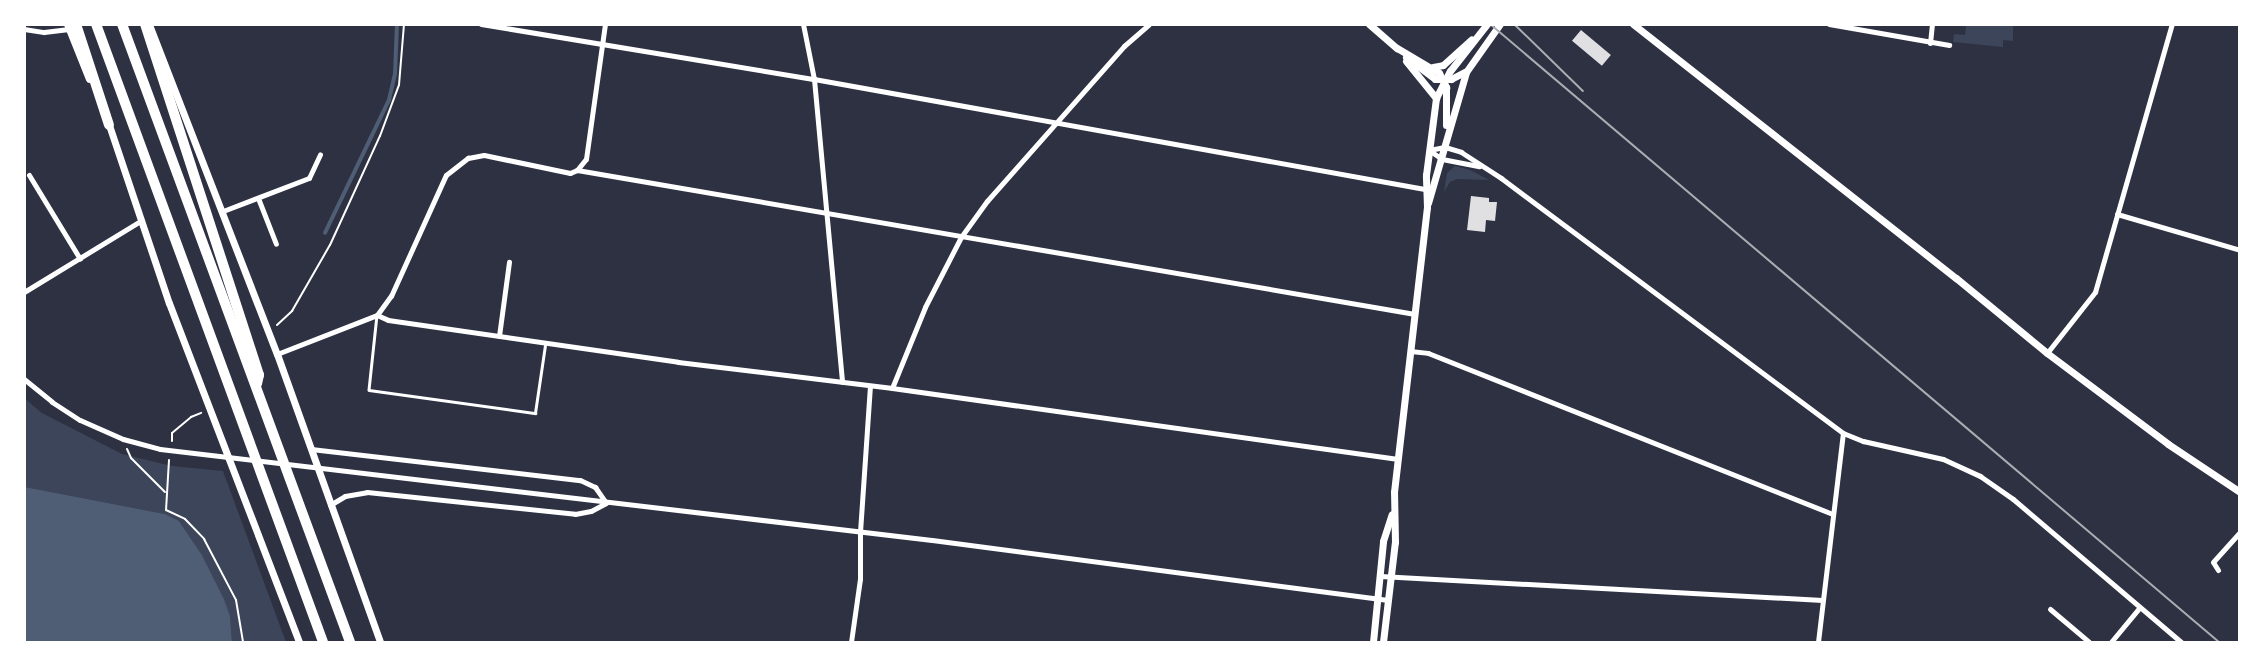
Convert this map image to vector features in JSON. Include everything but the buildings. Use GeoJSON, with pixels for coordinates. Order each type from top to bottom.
{"type":"FeatureCollection","features":[{"type":"Feature","properties":{"kind":"highway"},"geometry":{"type":"LineString","coordinates":[[96,24],[323,642]]}},
{"type":"Feature","properties":{"kind":"highway"},"geometry":{"type":"LineString","coordinates":[[122,24],[349,642]]}},
{"type":"Feature","properties":{"kind":"highway"},"geometry":{"type":"LineString","coordinates":[[147,24],[259,374],[256,388]]}},
{"type":"Feature","properties":{"kind":"highway"},"geometry":{"type":"LineString","coordinates":[[70,26],[109,125]]}},
{"type":"Feature","properties":{"kind":"street"},"geometry":{"type":"LineString","coordinates":[[147,24],[223,211],[277,354],[380,642]]}},
{"type":"Feature","properties":{"kind":"street"},"geometry":{"type":"LineString","coordinates":[[481,24],[814,79],[1429,189]]}},
{"type":"Feature","properties":{"kind":"street"},"geometry":{"type":"LineString","coordinates":[[377,315],[391,296],[446,175],[456,164],[484,155],[570,173],[586,159],[605,24]]}},
{"type":"Feature","properties":{"kind":"street"},"geometry":{"type":"LineString","coordinates":[[803,24],[814,79],[842,382]]}},
{"type":"Feature","properties":{"kind":"street"},"geometry":{"type":"LineString","coordinates":[[892,388],[925,307],[961,237],[987,201],[1125,46],[1149,24]]}},
{"type":"Feature","properties":{"kind":"street"},"geometry":{"type":"LineString","coordinates":[[1369,24],[1430,76],[1444,80],[1466,72]]}},
{"type":"Feature","properties":{"kind":"street"},"geometry":{"type":"LineString","coordinates":[[1429,189],[1442,159],[1466,72],[1500,24]]}},
{"type":"Feature","properties":{"kind":"street"},"geometry":{"type":"LineString","coordinates":[[1633,24],[1956,278],[2047,353],[2168,444],[2239,492]]}},
{"type":"Feature","properties":{"kind":"street"},"geometry":{"type":"LineString","coordinates":[[1829,24],[1949,45]]}},
{"type":"Feature","properties":{"kind":"street"},"geometry":{"type":"LineString","coordinates":[[1930,43],[1932,24]]}},
{"type":"Feature","properties":{"kind":"street"},"geometry":{"type":"LineString","coordinates":[[2047,353],[2091,298],[2172,24]]}},
{"type":"Feature","properties":{"kind":"street"},"geometry":{"type":"LineString","coordinates":[[24,29],[44,32],[70,26]]}},
{"type":"Feature","properties":{"kind":"street"},"geometry":{"type":"LineString","coordinates":[[1433,67],[1443,65],[1482,30]]}},
{"type":"Feature","properties":{"kind":"street"},"geometry":{"type":"LineString","coordinates":[[1383,642],[1395,542],[1393,510],[1429,189],[1429,150],[1436,98],[1444,80],[1482,30]]}},
{"type":"Feature","properties":{"kind":"street"},"geometry":{"type":"LineString","coordinates":[[1397,48],[1433,67],[1444,80],[1446,143]]}},
{"type":"Feature","properties":{"kind":"street"},"geometry":{"type":"LineString","coordinates":[[1397,48],[1436,98]]}},
{"type":"Feature","properties":{"kind":"street"},"geometry":{"type":"LineString","coordinates":[[109,125],[208,410],[299,642]]}},
{"type":"Feature","properties":{"kind":"street"},"geometry":{"type":"LineString","coordinates":[[1429,150],[1446,143]]}},
{"type":"Feature","properties":{"kind":"street"},"geometry":{"type":"LineString","coordinates":[[1446,143],[1482,166],[1843,433],[1863,441],[1943,459],[1980,476],[2013,499],[2181,642]]}},
{"type":"Feature","properties":{"kind":"street"},"geometry":{"type":"LineString","coordinates":[[1429,150],[1442,159],[1482,166]]}},
{"type":"Feature","properties":{"kind":"street"},"geometry":{"type":"LineString","coordinates":[[223,211],[309,178],[320,154]]}},
{"type":"Feature","properties":{"kind":"street"},"geometry":{"type":"LineString","coordinates":[[576,170],[1415,313]]}},
{"type":"Feature","properties":{"kind":"street"},"geometry":{"type":"LineString","coordinates":[[29,175],[80,259]]}},
{"type":"Feature","properties":{"kind":"street"},"geometry":{"type":"LineString","coordinates":[[258,198],[276,244]]}},
{"type":"Feature","properties":{"kind":"street"},"geometry":{"type":"LineString","coordinates":[[2117,214],[2239,250]]}},
{"type":"Feature","properties":{"kind":"street"},"geometry":{"type":"LineString","coordinates":[[24,292],[142,220]]}},
{"type":"Feature","properties":{"kind":"street"},"geometry":{"type":"LineString","coordinates":[[499,336],[509,262]]}},
{"type":"Feature","properties":{"kind":"street"},"geometry":{"type":"LineString","coordinates":[[277,354],[377,315],[545,343],[892,388],[1398,459]]}},
{"type":"Feature","properties":{"kind":"street"},"geometry":{"type":"LineString","coordinates":[[1410,351],[1428,353],[1831,513]]}},
{"type":"Feature","properties":{"kind":"street"},"geometry":{"type":"LineString","coordinates":[[24,379],[80,420],[122,439],[160,449],[860,532],[1388,600]]}},
{"type":"Feature","properties":{"kind":"street"},"geometry":{"type":"LineString","coordinates":[[851,642],[860,579],[860,532],[870,386]]}},
{"type":"Feature","properties":{"kind":"street"},"geometry":{"type":"LineString","coordinates":[[1818,642],[1831,513],[1843,433]]}},
{"type":"Feature","properties":{"kind":"street"},"geometry":{"type":"LineString","coordinates":[[311,449],[580,480],[595,487],[606,503]]}},
{"type":"Feature","properties":{"kind":"street"},"geometry":{"type":"LineString","coordinates":[[330,505],[345,496],[367,492],[575,514],[591,511],[606,503]]}},
{"type":"Feature","properties":{"kind":"street"},"geometry":{"type":"LineString","coordinates":[[1373,642],[1383,541],[1393,510]]}},
{"type":"Feature","properties":{"kind":"street"},"geometry":{"type":"LineString","coordinates":[[2218,570],[2213,562],[2239,532]]}},
{"type":"Feature","properties":{"kind":"street"},"geometry":{"type":"LineString","coordinates":[[1380,576],[1822,600]]}},
{"type":"Feature","properties":{"kind":"street"},"geometry":{"type":"LineString","coordinates":[[2111,642],[2140,607]]}},
{"type":"Feature","properties":{"kind":"street"},"geometry":{"type":"LineString","coordinates":[[2050,609],[2089,642]]}},
{"type":"Feature","properties":{"kind":"lane"},"geometry":{"type":"LineString","coordinates":[[377,315],[369,390],[535,412],[545,343]]}},
{"type":"Feature","properties":{"kind":"path"},"geometry":{"type":"LineString","coordinates":[[268,333],[292,311],[330,245],[380,136],[398,85],[404,24]]}},
{"type":"Feature","properties":{"kind":"path"},"geometry":{"type":"LineString","coordinates":[[122,439],[131,458],[166,492],[166,510],[185,519],[204,539],[236,600],[243,642]]}},
{"type":"Feature","properties":{"kind":"shaded area"},"geometry":{"type":"Polygon","coordinates":[[[1963,25],[2013,25],[2013,41],[2003,40],[2003,47],[1953,42],[1954,34],[1965,35],[1966,27],[1963,25]]]}},
{"type":"Feature","properties":{"kind":"shaded area"},"geometry":{"type":"Polygon","coordinates":[[[1455,166],[1489,180],[1457,179],[1450,182],[1444,192],[1447,173],[1455,166]]]}},
{"type":"Feature","properties":{"kind":"shaded area"},"geometry":{"type":"Polygon","coordinates":[[[24,398],[42,413],[122,454],[172,466],[223,471],[286,642],[232,642],[230,617],[224,599],[202,555],[179,521],[165,514],[25,487],[24,398]]]}},
{"type":"Feature","properties":{"kind":"shaded area"},"geometry":{"type":"Polygon","coordinates":[[[25,487],[165,514],[179,521],[202,555],[224,599],[230,616],[232,642],[25,642],[25,487]]]}},
{"type":"Feature","properties":{"kind":"waterway"},"geometry":{"type":"LineString","coordinates":[[325,233],[389,100],[395,74],[397,24]]}},
{"type":"Feature","properties":{"kind":"tram line"},"geometry":{"type":"LineString","coordinates":[[1490,24],[2219,642]]}},
{"type":"Feature","properties":{"kind":"tram line"},"geometry":{"type":"LineString","coordinates":[[1514,24],[1583,91]]}}]}
